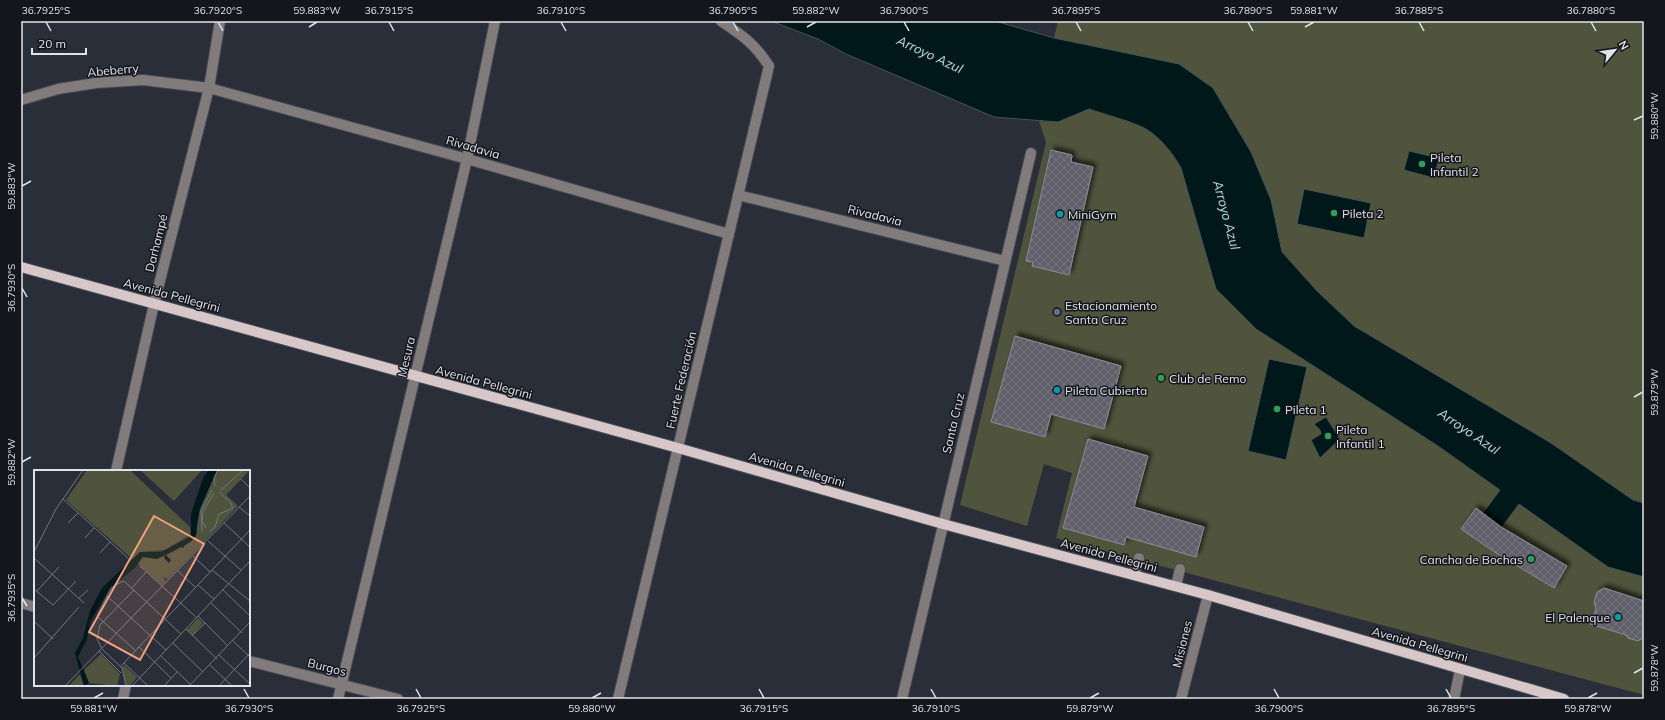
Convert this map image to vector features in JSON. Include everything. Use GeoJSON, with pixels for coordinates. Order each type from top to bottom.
{"type":"FeatureCollection","features":[{"type":"Feature","properties":{"kind":"main road","name":"Avenida Pellegrini"},"geometry":{"type":"LineString","coordinates":[[21,267],[678,448],[943,524],[1176,586],[1460,670],[1564,699]]}},
{"type":"Feature","properties":{"kind":"street","name":"Darhampé"},"geometry":{"type":"LineString","coordinates":[[116,470],[154,304],[209,88],[220,21]]}},
{"type":"Feature","properties":{"kind":"street","name":"Mesura"},"geometry":{"type":"LineString","coordinates":[[338,699],[467,159],[495,21]]}},
{"type":"Feature","properties":{"kind":"street","name":"Fuerte Federación"},"geometry":{"type":"LineString","coordinates":[[618,699],[769,66],[758,49],[721,21]]}},
{"type":"Feature","properties":{"kind":"street","name":"Abeberry"},"geometry":{"type":"LineString","coordinates":[[21,100],[58,89],[96,83],[143,80],[209,88]]}},
{"type":"Feature","properties":{"kind":"street","name":"Rivadavia"},"geometry":{"type":"LineString","coordinates":[[209,88],[467,159],[729,234]]}},
{"type":"Feature","properties":{"kind":"street","name":"Santa Cruz"},"geometry":{"type":"LineString","coordinates":[[902,699],[1031,153]]}},
{"type":"Feature","properties":{"kind":"street","name":"Rivadavia"},"geometry":{"type":"LineString","coordinates":[[738,195],[1005,261]]}},
{"type":"Feature","properties":{"kind":"street"},"geometry":{"type":"LineString","coordinates":[[1134,575],[1139,558]]}},
{"type":"Feature","properties":{"kind":"street"},"geometry":{"type":"LineString","coordinates":[[1176,586],[1180,569]]}},
{"type":"Feature","properties":{"kind":"street","name":"Misiones"},"geometry":{"type":"LineString","coordinates":[[1181,699],[1208,595]]}},
{"type":"Feature","properties":{"kind":"street"},"geometry":{"type":"LineString","coordinates":[[21,603],[34,607]]}},
{"type":"Feature","properties":{"kind":"street","name":"Burgos"},"geometry":{"type":"LineString","coordinates":[[250,661],[398,699]]}},
{"type":"Feature","properties":{"kind":"street"},"geometry":{"type":"LineString","coordinates":[[1454,699],[1460,670]]}},
{"type":"Feature","properties":{"kind":"street"},"geometry":{"type":"LineString","coordinates":[[123,699],[126,686]]}},
{"type":"Feature","properties":{"kind":"green space"},"geometry":{"type":"Polygon","coordinates":[[[1058,21],[1644,21],[1644,503],[1633,500],[1551,443],[1354,326],[1317,291],[1282,252],[1271,200],[1251,152],[1213,88],[1179,64],[1054,38],[1058,21]]]}},
{"type":"Feature","properties":{"kind":"green space","name":"Club de Remo"},"geometry":{"type":"Polygon","coordinates":[[[1089,109],[1128,121],[1146,129],[1158,138],[1174,156],[1181,168],[1216,289],[1256,329],[1438,446],[1608,567],[1644,577],[1644,695],[1056,538],[1072,473],[1044,464],[1027,526],[960,505],[1046,142],[1039,121],[1058,122],[1089,109]]]}},
{"type":"Feature","properties":{"kind":"water","name":"Arroyo Azul"},"geometry":{"type":"Polygon","coordinates":[[[771,21],[995,21],[1054,38],[1179,64],[1213,88],[1251,152],[1271,200],[1282,252],[1317,291],[1354,326],[1551,443],[1633,500],[1644,503],[1644,577],[1608,567],[1519,504],[1502,527],[1483,513],[1500,490],[1438,446],[1256,329],[1216,289],[1181,168],[1174,156],[1164,144],[1146,129],[1128,121],[1089,109],[1058,122],[994,117],[846,54],[818,39],[771,21]]]}},
{"type":"Feature","properties":{"kind":"water","name":"Pileta Infantil 2"},"geometry":{"type":"Polygon","coordinates":[[[1409,151],[1439,158],[1434,178],[1404,170],[1409,151]]]}},
{"type":"Feature","properties":{"kind":"water","name":"Pileta 2"},"geometry":{"type":"Polygon","coordinates":[[[1304,189],[1371,203],[1364,238],[1297,224],[1304,189]]]}},
{"type":"Feature","properties":{"kind":"water","name":"Pileta 1"},"geometry":{"type":"Polygon","coordinates":[[[1269,359],[1307,367],[1286,460],[1248,451],[1269,359]]]}},
{"type":"Feature","properties":{"kind":"water","name":"Pileta Infantil 1"},"geometry":{"type":"Polygon","coordinates":[[[1326,417],[1340,439],[1320,458],[1311,440],[1321,434],[1320,430],[1314,424],[1326,417]]]}},
{"type":"Feature","properties":{"kind":"building","name":"MiniGym"},"geometry":{"type":"Polygon","coordinates":[[[1051,150],[1072,155],[1071,162],[1093,167],[1069,275],[1032,266],[1033,262],[1026,261],[1051,150]]]}},
{"type":"Feature","properties":{"kind":"building","name":"Pileta Cubierta"},"geometry":{"type":"Polygon","coordinates":[[[1015,336],[1121,366],[1104,429],[1051,414],[1045,437],[991,422],[1015,336]]]}},
{"type":"Feature","properties":{"kind":"building"},"geometry":{"type":"Polygon","coordinates":[[[1088,439],[1148,456],[1134,507],[1204,527],[1196,557],[1126,537],[1124,545],[1063,528],[1088,439]]]}},
{"type":"Feature","properties":{"kind":"building","name":"Cancha de Bochas"},"geometry":{"type":"Polygon","coordinates":[[[1476,508],[1501,527],[1567,566],[1554,588],[1496,553],[1461,529],[1476,508]]]}},
{"type":"Feature","properties":{"kind":"building","name":"El Palenque"},"geometry":{"type":"Polygon","coordinates":[[[1604,588],[1644,601],[1644,637],[1638,641],[1628,638],[1626,635],[1590,624],[1596,609],[1594,602],[1597,592],[1604,588]]]}},
{"type":"Feature","properties":{"kind":"place","name":"Pileta Infantil 2"},"geometry":{"type":"Point","coordinates":[1422,164]}},
{"type":"Feature","properties":{"kind":"place","name":"Pileta 2"},"geometry":{"type":"Point","coordinates":[1334,213]}},
{"type":"Feature","properties":{"kind":"place","name":"MiniGym"},"geometry":{"type":"Point","coordinates":[1060,214]}},
{"type":"Feature","properties":{"kind":"place","name":"Estacionamiento Santa Cruz"},"geometry":{"type":"Point","coordinates":[1057,312]}},
{"type":"Feature","properties":{"kind":"place","name":"Club de Remo"},"geometry":{"type":"Point","coordinates":[1161,378]}},
{"type":"Feature","properties":{"kind":"place","name":"Pileta Cubierta"},"geometry":{"type":"Point","coordinates":[1057,390]}},
{"type":"Feature","properties":{"kind":"place","name":"Pileta 1"},"geometry":{"type":"Point","coordinates":[1277,409]}},
{"type":"Feature","properties":{"kind":"place","name":"Pileta Infantil 1"},"geometry":{"type":"Point","coordinates":[1328,436]}},
{"type":"Feature","properties":{"kind":"place","name":"Cancha de Bochas"},"geometry":{"type":"Point","coordinates":[1531,559]}},
{"type":"Feature","properties":{"kind":"place","name":"El Palenque"},"geometry":{"type":"Point","coordinates":[1618,617]}}]}
